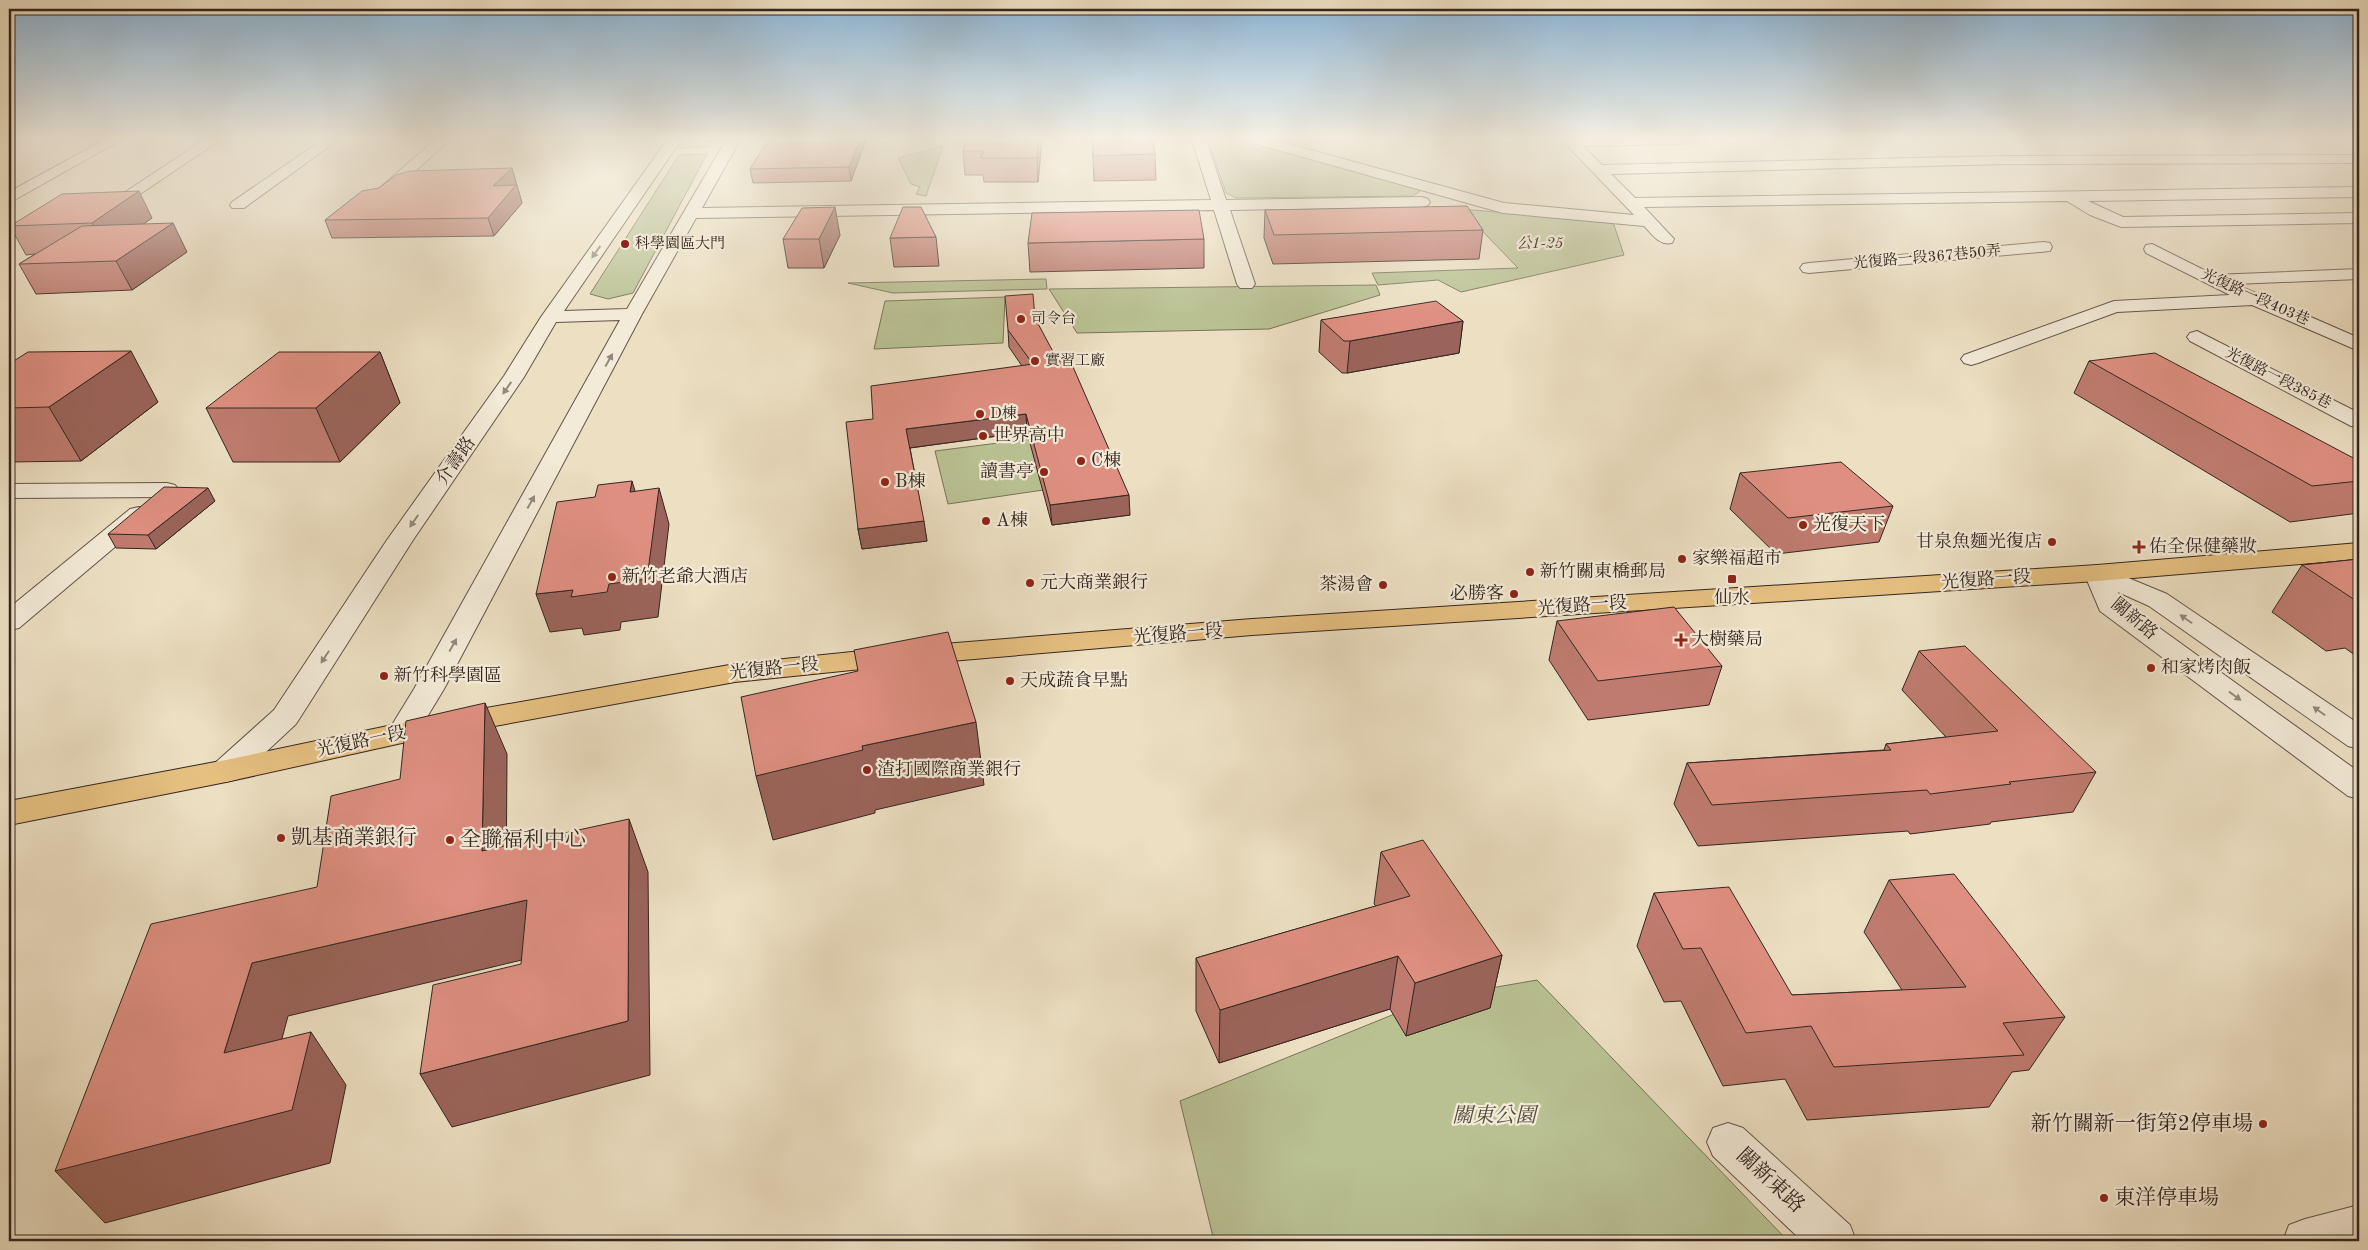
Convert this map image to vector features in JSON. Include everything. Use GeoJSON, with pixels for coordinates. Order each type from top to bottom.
{"type":"FeatureCollection","features":[{"type":"Feature","properties":{"kind":"main road","name":"光復路一段"},"geometry":{"type":"LineString","coordinates":[[9,813],[226,771],[402,733],[700,678],[881,658],[1252,627],[2097,573],[2359,551]]}},
{"type":"Feature","properties":{"kind":"street"},"geometry":{"type":"LineString","coordinates":[[106,210],[124,198]]}},
{"type":"Feature","properties":{"kind":"street"},"geometry":{"type":"LineString","coordinates":[[238,205],[248,198]]}},
{"type":"Feature","properties":{"kind":"street"},"geometry":{"type":"LineString","coordinates":[[370,204],[376,198]]}},
{"type":"Feature","properties":{"kind":"street","name":"介壽路"},"geometry":{"type":"LineString","coordinates":[[226,771],[285,717],[400,540],[514,377],[550,317],[633,198]]}},
{"type":"Feature","properties":{"kind":"street"},"geometry":{"type":"LineString","coordinates":[[402,733],[434,680],[633,314],[699,198]]}},
{"type":"Feature","properties":{"kind":"street"},"geometry":{"type":"LineString","coordinates":[[1218,198],[1246,284]]}},
{"type":"Feature","properties":{"kind":"street"},"geometry":{"type":"LineString","coordinates":[[1469,198],[1504,208],[1647,221]]}},
{"type":"Feature","properties":{"kind":"street"},"geometry":{"type":"LineString","coordinates":[[1626,198],[1666,239]]}},
{"type":"Feature","properties":{"kind":"street"},"geometry":{"type":"LineString","coordinates":[[1631,203],[1885,198]]}},
{"type":"Feature","properties":{"kind":"street"},"geometry":{"type":"LineString","coordinates":[[2073,198],[2096,212],[2121,222],[2359,218]]}},
{"type":"Feature","properties":{"kind":"street"},"geometry":{"type":"LineString","coordinates":[[691,213],[1422,202]]}},
{"type":"Feature","properties":{"kind":"street"},"geometry":{"type":"LineString","coordinates":[[2092,228],[2359,223]]}},
{"type":"Feature","properties":{"kind":"street","name":"光復路一段367巷50弄"},"geometry":{"type":"LineString","coordinates":[[1809,268],[2044,247]]}},
{"type":"Feature","properties":{"kind":"street","name":"光復路一段403巷"},"geometry":{"type":"LineString","coordinates":[[2152,249],[2209,279],[2359,345]]}},
{"type":"Feature","properties":{"kind":"street"},"geometry":{"type":"LineString","coordinates":[[2209,279],[2359,274]]}},
{"type":"Feature","properties":{"kind":"street"},"geometry":{"type":"LineString","coordinates":[[1972,358],[2114,307],[2256,299]]}},
{"type":"Feature","properties":{"kind":"street"},"geometry":{"type":"LineString","coordinates":[[550,317],[633,314]]}},
{"type":"Feature","properties":{"kind":"street","name":"光復路一段385巷"},"geometry":{"type":"LineString","coordinates":[[2197,337],[2359,421]]}},
{"type":"Feature","properties":{"kind":"street"},"geometry":{"type":"LineString","coordinates":[[9,491],[167,490],[9,622]]}},
{"type":"Feature","properties":{"kind":"street","name":"關新路"},"geometry":{"type":"LineString","coordinates":[[2097,573],[2158,600],[2359,739]]}},
{"type":"Feature","properties":{"kind":"street","name":"關新路"},"geometry":{"type":"LineString","coordinates":[[2097,573],[2110,604],[2359,788]]}},
{"type":"Feature","properties":{"kind":"street","name":"關新東路"},"geometry":{"type":"LineString","coordinates":[[1728,1142],[1834,1241]]}},
{"type":"Feature","properties":{"kind":"street"},"geometry":{"type":"LineString","coordinates":[[2305,1241],[2359,1227]]}},
{"type":"Feature","properties":{"kind":"green space"},"geometry":{"type":"Polygon","coordinates":[[[651,198],[683,198],[633,293],[608,299],[590,294],[651,198]]]}},
{"type":"Feature","properties":{"kind":"green space","name":"公1-25"},"geometry":{"type":"Polygon","coordinates":[[[1461,209],[1613,222],[1624,255],[1461,292],[1438,280],[1378,285],[1372,273],[1518,268],[1461,209]]]}},
{"type":"Feature","properties":{"kind":"green space"},"geometry":{"type":"Polygon","coordinates":[[[1046,279],[1047,289],[893,293],[848,283],[1046,279]]]}},
{"type":"Feature","properties":{"kind":"green space"},"geometry":{"type":"Polygon","coordinates":[[[1376,285],[1380,295],[1269,329],[1077,333],[1049,289],[1376,285]]]}},
{"type":"Feature","properties":{"kind":"green space"},"geometry":{"type":"Polygon","coordinates":[[[1005,297],[1003,343],[874,349],[885,301],[1005,297]]]}},
{"type":"Feature","properties":{"kind":"green space"},"geometry":{"type":"Polygon","coordinates":[[[1038,438],[1057,488],[948,504],[935,451],[1038,438]]]}},
{"type":"Feature","properties":{"kind":"green space","name":"關東公園"},"geometry":{"type":"Polygon","coordinates":[[[1537,980],[1788,1241],[1214,1241],[1180,1101],[1434,998],[1537,980]]]}},
{"type":"Feature","properties":{"kind":"building"},"geometry":{"type":"Polygon","coordinates":[[[55,198],[128,198],[92,223],[10,226],[55,198]]]}},
{"type":"Feature","properties":{"kind":"building"},"geometry":{"type":"Polygon","coordinates":[[[353,198],[505,198],[488,218],[325,220],[353,198]]]}},
{"type":"Feature","properties":{"kind":"building"},"geometry":{"type":"Polygon","coordinates":[[[1467,206],[1483,230],[1274,235],[1265,210],[1467,206]]]}},
{"type":"Feature","properties":{"kind":"building"},"geometry":{"type":"Polygon","coordinates":[[[835,207],[819,239],[783,239],[802,208],[835,207]]]}},
{"type":"Feature","properties":{"kind":"building"},"geometry":{"type":"Polygon","coordinates":[[[903,207],[921,207],[936,237],[890,238],[903,207]]]}},
{"type":"Feature","properties":{"kind":"building"},"geometry":{"type":"Polygon","coordinates":[[[1199,210],[1204,239],[1028,243],[1032,213],[1199,210]]]}},
{"type":"Feature","properties":{"kind":"building"},"geometry":{"type":"Polygon","coordinates":[[[173,223],[116,261],[19,264],[82,226],[173,223]]]}},
{"type":"Feature","properties":{"kind":"building"},"geometry":{"type":"Polygon","coordinates":[[[1033,294],[1035,318],[1058,361],[1070,360],[1129,495],[1050,505],[1026,414],[906,429],[924,521],[858,529],[846,422],[873,419],[871,386],[1033,364],[1008,330],[1005,296],[1033,294]]]}},
{"type":"Feature","properties":{"kind":"building"},"geometry":{"type":"Polygon","coordinates":[[[1436,301],[1463,321],[1344,341],[1321,320],[1436,301]]]}},
{"type":"Feature","properties":{"kind":"building"},"geometry":{"type":"Polygon","coordinates":[[[131,351],[49,407],[9,408],[9,364],[28,352],[131,351]]]}},
{"type":"Feature","properties":{"kind":"building"},"geometry":{"type":"Polygon","coordinates":[[[279,352],[380,352],[316,408],[206,408],[279,352]]]}},
{"type":"Feature","properties":{"kind":"building"},"geometry":{"type":"Polygon","coordinates":[[[2155,353],[2359,461],[2359,481],[2312,486],[2089,361],[2155,353]]]}},
{"type":"Feature","properties":{"kind":"building"},"geometry":{"type":"Polygon","coordinates":[[[1841,462],[1893,506],[1788,518],[1740,473],[1841,462]]]}},
{"type":"Feature","properties":{"kind":"building"},"geometry":{"type":"Polygon","coordinates":[[[632,481],[630,492],[659,488],[647,579],[609,584],[607,592],[571,597],[573,590],[536,594],[557,502],[595,497],[598,485],[632,481]]]}},
{"type":"Feature","properties":{"kind":"building"},"geometry":{"type":"Polygon","coordinates":[[[164,487],[208,488],[148,535],[108,534],[164,487]]]}},
{"type":"Feature","properties":{"kind":"building"},"geometry":{"type":"Polygon","coordinates":[[[2359,559],[2359,602],[2302,565],[2359,559]]]}},
{"type":"Feature","properties":{"kind":"building"},"geometry":{"type":"Polygon","coordinates":[[[1674,607],[1722,666],[1598,681],[1557,621],[1674,607]]]}},
{"type":"Feature","properties":{"kind":"building"},"geometry":{"type":"Polygon","coordinates":[[[948,632],[976,722],[862,746],[863,750],[756,776],[741,697],[858,671],[854,650],[948,632]]]}},
{"type":"Feature","properties":{"kind":"building"},"geometry":{"type":"Polygon","coordinates":[[[1965,646],[2096,772],[2009,782],[2011,784],[1930,794],[1927,790],[1712,805],[1687,763],[1891,750],[1886,744],[1998,731],[1919,651],[1965,646]]]}},
{"type":"Feature","properties":{"kind":"building"},"geometry":{"type":"Polygon","coordinates":[[[485,703],[482,851],[629,819],[628,1021],[420,1074],[433,985],[521,964],[527,900],[252,963],[224,1053],[311,1032],[292,1110],[55,1171],[151,924],[317,887],[331,796],[400,779],[406,721],[485,703]]]}},
{"type":"Feature","properties":{"kind":"building"},"geometry":{"type":"Polygon","coordinates":[[[1423,840],[1502,955],[1415,983],[1398,956],[1220,1010],[1196,958],[1410,896],[1381,852],[1423,840]]]}},
{"type":"Feature","properties":{"kind":"building"},"geometry":{"type":"Polygon","coordinates":[[[1954,874],[2065,1017],[2003,1023],[2024,1055],[1834,1067],[1811,1026],[1746,1033],[1701,948],[1683,949],[1654,893],[1729,887],[1792,995],[1966,987],[1889,880],[1954,874]]]}},
{"type":"Feature","properties":{"kind":"place","name":"科學園區大門"},"geometry":{"type":"Point","coordinates":[625,244]}},
{"type":"Feature","properties":{"kind":"place","name":"司令台"},"geometry":{"type":"Point","coordinates":[1021,319]}},
{"type":"Feature","properties":{"kind":"place","name":"實習工廠"},"geometry":{"type":"Point","coordinates":[1035,361]}},
{"type":"Feature","properties":{"kind":"place","name":"D棟"},"geometry":{"type":"Point","coordinates":[980,414]}},
{"type":"Feature","properties":{"kind":"place","name":"世界高中"},"geometry":{"type":"Point","coordinates":[983,436]}},
{"type":"Feature","properties":{"kind":"place","name":"C棟"},"geometry":{"type":"Point","coordinates":[1081,461]}},
{"type":"Feature","properties":{"kind":"place","name":"讀書亭"},"geometry":{"type":"Point","coordinates":[1044,472]}},
{"type":"Feature","properties":{"kind":"place","name":"B棟"},"geometry":{"type":"Point","coordinates":[885,482]}},
{"type":"Feature","properties":{"kind":"place","name":"A棟"},"geometry":{"type":"Point","coordinates":[986,521]}},
{"type":"Feature","properties":{"kind":"place","name":"光復天下"},"geometry":{"type":"Point","coordinates":[1803,525]}},
{"type":"Feature","properties":{"kind":"place","name":"甘泉魚麵光復店"},"geometry":{"type":"Point","coordinates":[2052,542]}},
{"type":"Feature","properties":{"kind":"place","name":"佑全保健藥妝"},"geometry":{"type":"Point","coordinates":[2139,547]}},
{"type":"Feature","properties":{"kind":"place","name":"家樂福超市"},"geometry":{"type":"Point","coordinates":[1682,559]}},
{"type":"Feature","properties":{"kind":"place","name":"新竹關東橋郵局"},"geometry":{"type":"Point","coordinates":[1530,572]}},
{"type":"Feature","properties":{"kind":"place","name":"新竹老爺大酒店"},"geometry":{"type":"Point","coordinates":[612,577]}},
{"type":"Feature","properties":{"kind":"place","name":"仙水"},"geometry":{"type":"Point","coordinates":[1732,579]}},
{"type":"Feature","properties":{"kind":"place","name":"元大商業銀行"},"geometry":{"type":"Point","coordinates":[1030,583]}},
{"type":"Feature","properties":{"kind":"place","name":"茶湯會"},"geometry":{"type":"Point","coordinates":[1383,585]}},
{"type":"Feature","properties":{"kind":"place","name":"必勝客"},"geometry":{"type":"Point","coordinates":[1514,594]}},
{"type":"Feature","properties":{"kind":"place","name":"大樹藥局"},"geometry":{"type":"Point","coordinates":[1681,640]}},
{"type":"Feature","properties":{"kind":"place","name":"和家烤肉飯"},"geometry":{"type":"Point","coordinates":[2151,668]}},
{"type":"Feature","properties":{"kind":"place","name":"新竹科學園區"},"geometry":{"type":"Point","coordinates":[384,676]}},
{"type":"Feature","properties":{"kind":"place","name":"天成蔬食早點"},"geometry":{"type":"Point","coordinates":[1010,681]}},
{"type":"Feature","properties":{"kind":"place","name":"渣打國際商業銀行"},"geometry":{"type":"Point","coordinates":[867,770]}},
{"type":"Feature","properties":{"kind":"place","name":"凱基商業銀行"},"geometry":{"type":"Point","coordinates":[281,838]}},
{"type":"Feature","properties":{"kind":"place","name":"全聯福利中心"},"geometry":{"type":"Point","coordinates":[450,840]}},
{"type":"Feature","properties":{"kind":"place","name":"新竹關新一街第2停車場"},"geometry":{"type":"Point","coordinates":[2263,1124]}},
{"type":"Feature","properties":{"kind":"place","name":"東洋停車場"},"geometry":{"type":"Point","coordinates":[2104,1198]}}]}
